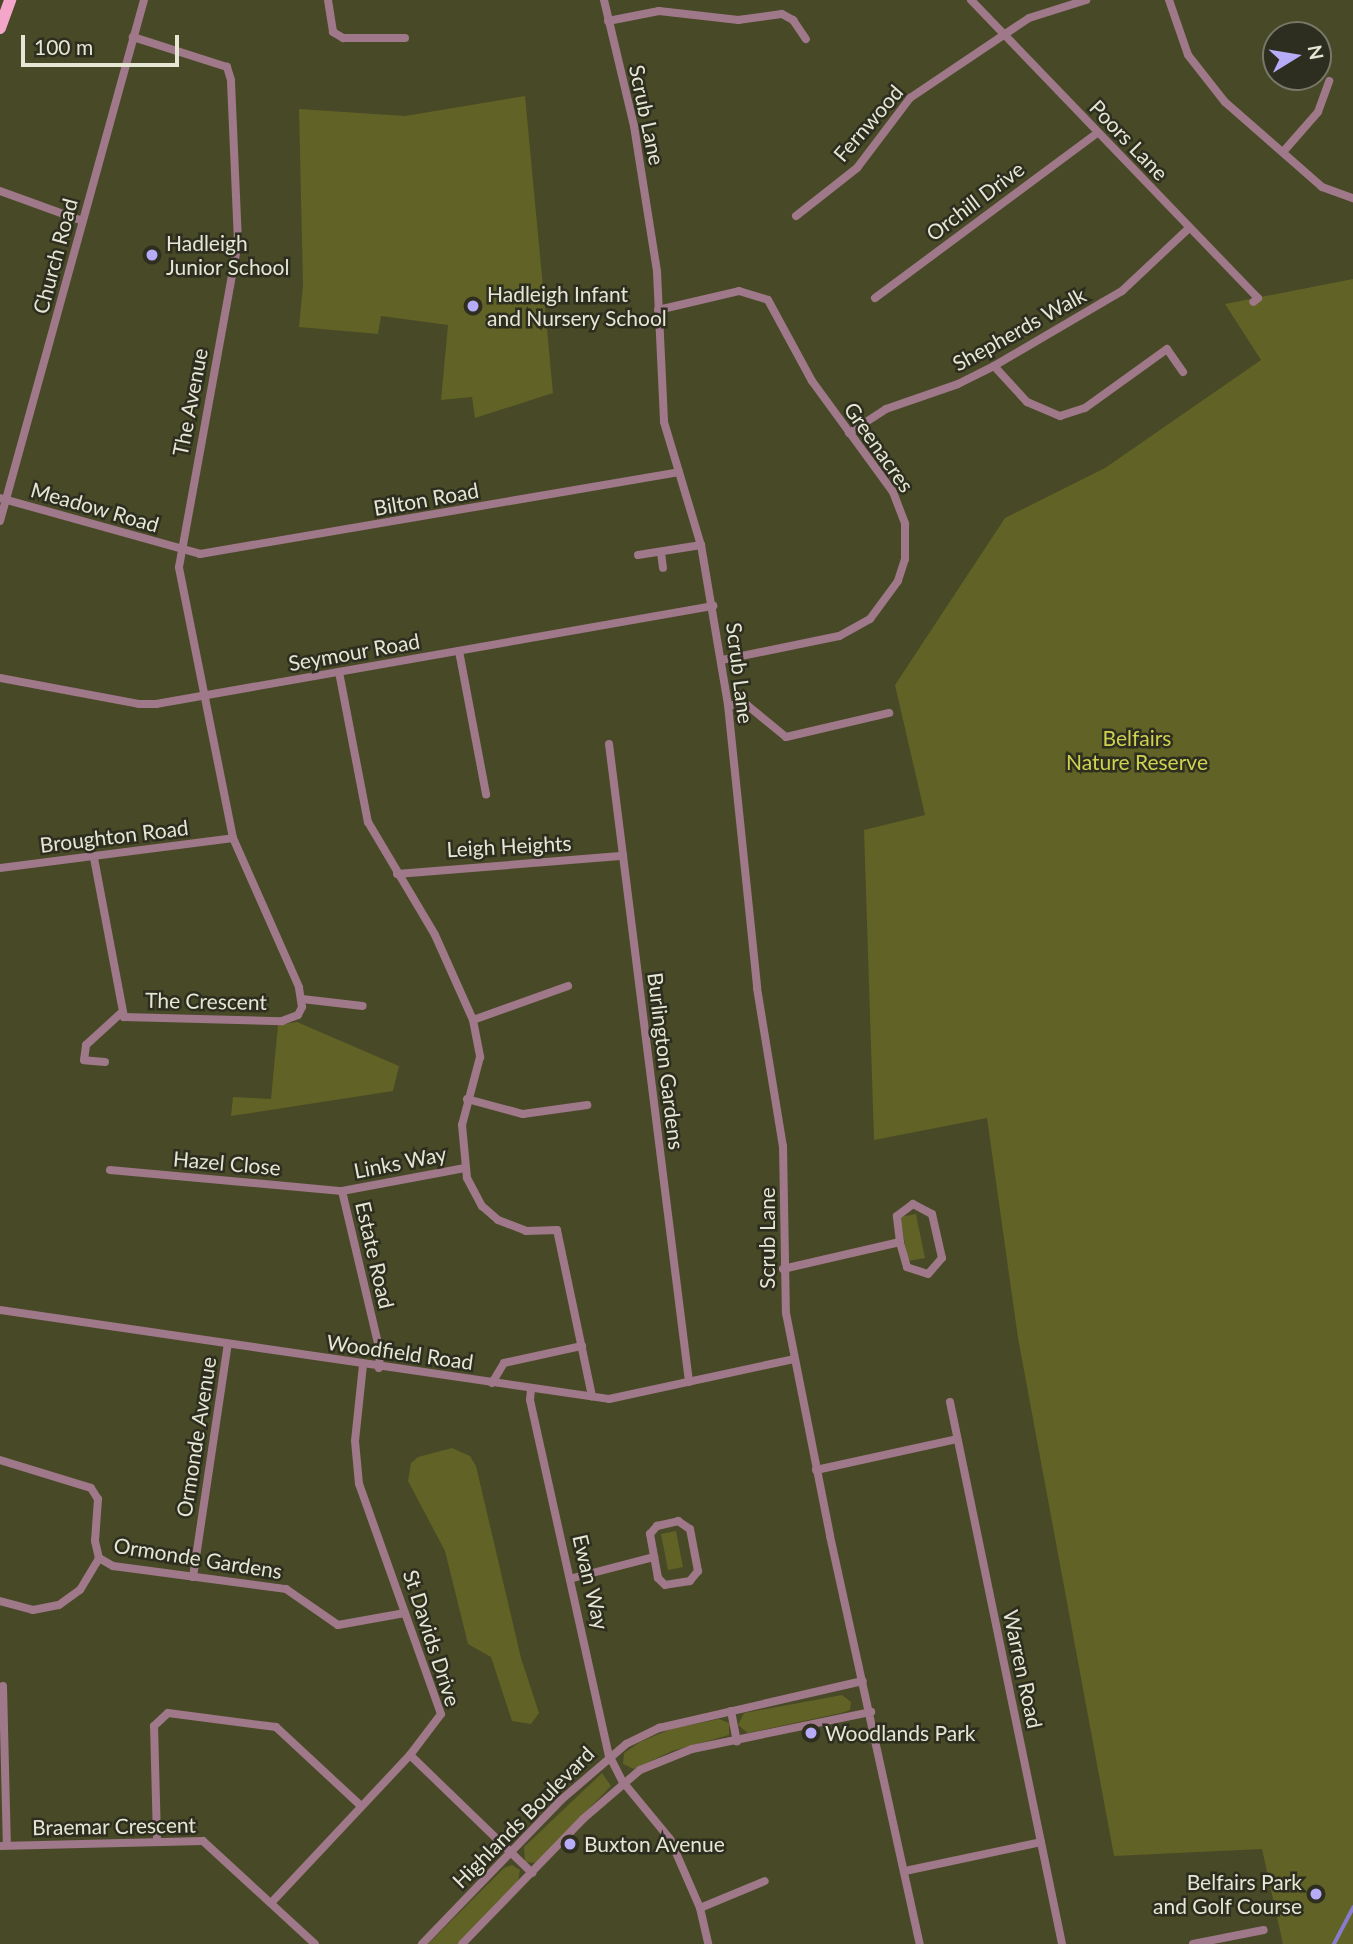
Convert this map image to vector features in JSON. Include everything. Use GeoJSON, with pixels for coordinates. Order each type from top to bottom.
{"type":"FeatureCollection","features":[{"type":"Feature","properties":{"kind":"main road"},"geometry":{"type":"LineString","coordinates":[[0,28],[10,0]]}},
{"type":"Feature","properties":{"kind":"street","name":"Church Road"},"geometry":{"type":"LineString","coordinates":[[0,521],[2,498],[144,0]]}},
{"type":"Feature","properties":{"kind":"street"},"geometry":{"type":"LineString","coordinates":[[328,0],[333,32],[343,38],[405,38]]}},
{"type":"Feature","properties":{"kind":"street","name":"Scrub Lane"},"geometry":{"type":"LineString","coordinates":[[604,0],[634,126],[657,272],[664,422],[701,545],[722,660],[757,988],[783,1146],[787,1208],[783,1269],[794,1359]]}},
{"type":"Feature","properties":{"kind":"street","name":"Poors Lane"},"geometry":{"type":"LineString","coordinates":[[971,0],[1258,298],[1253,302]]}},
{"type":"Feature","properties":{"kind":"street","name":"Fernwood"},"geometry":{"type":"LineString","coordinates":[[796,216],[858,168],[910,98],[1005,33],[1045,12],[1086,0]]}},
{"type":"Feature","properties":{"kind":"street"},"geometry":{"type":"LineString","coordinates":[[1170,0],[1188,55],[1225,102],[1322,187],[1353,198]]}},
{"type":"Feature","properties":{"kind":"street"},"geometry":{"type":"LineString","coordinates":[[608,22],[659,11],[738,20],[782,14],[793,20],[806,39]]}},
{"type":"Feature","properties":{"kind":"street","name":"The Avenue"},"geometry":{"type":"LineString","coordinates":[[133,37],[227,67],[231,80],[238,242],[180,550],[233,838]]}},
{"type":"Feature","properties":{"kind":"street"},"geometry":{"type":"LineString","coordinates":[[1283,152],[1318,111],[1325,91]]}},
{"type":"Feature","properties":{"kind":"street","name":"Orchill Drive"},"geometry":{"type":"LineString","coordinates":[[875,298],[1097,133]]}},
{"type":"Feature","properties":{"kind":"street"},"geometry":{"type":"LineString","coordinates":[[0,191],[83,221]]}},
{"type":"Feature","properties":{"kind":"street","name":"Shepherds Walk"},"geometry":{"type":"LineString","coordinates":[[849,433],[886,409],[958,384],[994,366],[1122,291],[1189,228]]}},
{"type":"Feature","properties":{"kind":"street","name":"Greenacres"},"geometry":{"type":"LineString","coordinates":[[659,310],[739,291],[763,297],[849,433],[892,492],[902,513],[906,548],[898,581],[878,611],[850,631],[722,660]]}},
{"type":"Feature","properties":{"kind":"street"},"geometry":{"type":"LineString","coordinates":[[994,366],[1027,402],[1060,416],[1085,408],[1167,349],[1183,372]]}},
{"type":"Feature","properties":{"kind":"street","name":"Bilton Road"},"geometry":{"type":"LineString","coordinates":[[180,550],[218,553],[679,472]]}},
{"type":"Feature","properties":{"kind":"street","name":"Meadow Road"},"geometry":{"type":"LineString","coordinates":[[2,498],[180,550]]}},
{"type":"Feature","properties":{"kind":"street"},"geometry":{"type":"LineString","coordinates":[[638,555],[701,545]]}},
{"type":"Feature","properties":{"kind":"street"},"geometry":{"type":"LineString","coordinates":[[661,552],[663,568]]}},
{"type":"Feature","properties":{"kind":"street","name":"Seymour Road"},"geometry":{"type":"LineString","coordinates":[[0,678],[139,704],[205,696],[713,606]]}},
{"type":"Feature","properties":{"kind":"street"},"geometry":{"type":"LineString","coordinates":[[459,651],[486,794]]}},
{"type":"Feature","properties":{"kind":"street"},"geometry":{"type":"LineString","coordinates":[[339,672],[368,822],[435,935],[473,1020],[480,1057],[467,1099],[461,1137],[465,1168],[476,1197],[498,1220],[526,1231],[557,1230],[592,1396]]}},
{"type":"Feature","properties":{"kind":"street"},"geometry":{"type":"LineString","coordinates":[[728,705],[747,705],[786,737],[889,713]]}},
{"type":"Feature","properties":{"kind":"street","name":"Burlington Gardens"},"geometry":{"type":"LineString","coordinates":[[609,744],[689,1382]]}},
{"type":"Feature","properties":{"kind":"street","name":"Broughton Road"},"geometry":{"type":"LineString","coordinates":[[0,868],[233,838]]}},
{"type":"Feature","properties":{"kind":"street","name":"The Crescent"},"geometry":{"type":"LineString","coordinates":[[94,858],[120,1014],[282,1021],[298,1015],[302,999],[233,838]]}},
{"type":"Feature","properties":{"kind":"street","name":"Leigh Heights"},"geometry":{"type":"LineString","coordinates":[[397,874],[405,870],[623,856]]}},
{"type":"Feature","properties":{"kind":"street"},"geometry":{"type":"LineString","coordinates":[[473,1020],[568,986]]}},
{"type":"Feature","properties":{"kind":"street"},"geometry":{"type":"LineString","coordinates":[[302,999],[363,1006]]}},
{"type":"Feature","properties":{"kind":"street"},"geometry":{"type":"LineString","coordinates":[[105,1062],[84,1060],[86,1045],[120,1014]]}},
{"type":"Feature","properties":{"kind":"street"},"geometry":{"type":"LineString","coordinates":[[467,1099],[523,1114],[587,1105]]}},
{"type":"Feature","properties":{"kind":"street","name":"Links Way"},"geometry":{"type":"LineString","coordinates":[[342,1191],[465,1168]]}},
{"type":"Feature","properties":{"kind":"street","name":"Hazel Close"},"geometry":{"type":"LineString","coordinates":[[110,1170],[342,1191]]}},
{"type":"Feature","properties":{"kind":"street","name":"Estate Road"},"geometry":{"type":"LineString","coordinates":[[342,1191],[380,1352],[379,1368]]}},
{"type":"Feature","properties":{"kind":"street"},"geometry":{"type":"LineString","coordinates":[[913,1203],[926,1207],[932,1214],[942,1258],[938,1266],[928,1274],[914,1272],[907,1267],[900,1242],[896,1221],[900,1211],[913,1203]]}},
{"type":"Feature","properties":{"kind":"street"},"geometry":{"type":"LineString","coordinates":[[783,1269],[900,1242]]}},
{"type":"Feature","properties":{"kind":"street","name":"Woodfield Road"},"geometry":{"type":"LineString","coordinates":[[0,1310],[379,1368],[609,1399],[794,1359]]}},
{"type":"Feature","properties":{"kind":"street","name":"Ormonde Avenue"},"geometry":{"type":"LineString","coordinates":[[193,1577],[228,1344]]}},
{"type":"Feature","properties":{"kind":"street"},"geometry":{"type":"LineString","coordinates":[[492,1383],[504,1363],[582,1346]]}},
{"type":"Feature","properties":{"kind":"street"},"geometry":{"type":"LineString","coordinates":[[794,1359],[920,1944]]}},
{"type":"Feature","properties":{"kind":"street","name":"St Davids Drive"},"geometry":{"type":"LineString","coordinates":[[271,1903],[440,1720],[441,1708],[405,1613],[355,1466],[363,1365]]}},
{"type":"Feature","properties":{"kind":"street","name":"Ewan Way"},"geometry":{"type":"LineString","coordinates":[[531,1389],[530,1400],[573,1578],[609,1755],[623,1782]]}},
{"type":"Feature","properties":{"kind":"street","name":"Warren Road"},"geometry":{"type":"LineString","coordinates":[[950,1402],[1062,1944]]}},
{"type":"Feature","properties":{"kind":"street"},"geometry":{"type":"LineString","coordinates":[[816,1470],[957,1439]]}},
{"type":"Feature","properties":{"kind":"street"},"geometry":{"type":"LineString","coordinates":[[0,1460],[91,1488],[98,1499],[95,1541],[99,1558],[80,1590],[60,1605],[33,1610],[0,1601]]}},
{"type":"Feature","properties":{"kind":"street"},"geometry":{"type":"LineString","coordinates":[[682,1521],[690,1529],[697,1574],[690,1581],[665,1585],[658,1578],[654,1557],[653,1529],[682,1521]]}},
{"type":"Feature","properties":{"kind":"street"},"geometry":{"type":"LineString","coordinates":[[573,1578],[654,1557]]}},
{"type":"Feature","properties":{"kind":"street","name":"Ormonde Gardens"},"geometry":{"type":"LineString","coordinates":[[99,1558],[108,1565],[286,1589],[338,1625],[405,1613]]}},
{"type":"Feature","properties":{"kind":"street","name":"Highlands Boulevard"},"geometry":{"type":"LineString","coordinates":[[422,1944],[609,1755],[659,1728],[863,1681]]}},
{"type":"Feature","properties":{"kind":"street"},"geometry":{"type":"LineString","coordinates":[[3,1686],[4,1846]]}},
{"type":"Feature","properties":{"kind":"street"},"geometry":{"type":"LineString","coordinates":[[731,1712],[737,1741]]}},
{"type":"Feature","properties":{"kind":"street"},"geometry":{"type":"LineString","coordinates":[[462,1944],[623,1782],[674,1754],[871,1712]]}},
{"type":"Feature","properties":{"kind":"street"},"geometry":{"type":"LineString","coordinates":[[157,1839],[154,1726],[168,1713],[276,1727],[360,1805]]}},
{"type":"Feature","properties":{"kind":"street"},"geometry":{"type":"LineString","coordinates":[[410,1755],[531,1873]]}},
{"type":"Feature","properties":{"kind":"street"},"geometry":{"type":"LineString","coordinates":[[623,1782],[663,1827],[700,1908],[708,1944]]}},
{"type":"Feature","properties":{"kind":"street","name":"Braemar Crescent"},"geometry":{"type":"LineString","coordinates":[[4,1846],[194,1839],[211,1845],[315,1944]]}},
{"type":"Feature","properties":{"kind":"street"},"geometry":{"type":"LineString","coordinates":[[905,1871],[1041,1842]]}},
{"type":"Feature","properties":{"kind":"street"},"geometry":{"type":"LineString","coordinates":[[700,1908],[765,1881]]}},
{"type":"Feature","properties":{"kind":"street"},"geometry":{"type":"LineString","coordinates":[[1193,1944],[1264,1930]]}},
{"type":"Feature","properties":{"kind":"green space"},"geometry":{"type":"Polygon","coordinates":[[[525,96],[553,393],[475,418],[472,397],[441,400],[448,325],[381,316],[378,334],[299,327],[303,285],[299,109],[405,116],[525,96]]]}},
{"type":"Feature","properties":{"kind":"green space","name":"Belfairs Nature Reserve"},"geometry":{"type":"Polygon","coordinates":[[[1353,279],[1353,1944],[1283,1944],[1262,1849],[1114,1856],[1018,1338],[987,1118],[874,1140],[864,830],[925,815],[895,685],[1005,518],[1105,468],[1261,360],[1225,304],[1353,279]]]}},
{"type":"Feature","properties":{"kind":"green space"},"geometry":{"type":"Polygon","coordinates":[[[297,1022],[399,1066],[393,1091],[231,1116],[233,1097],[271,1099],[278,1025],[297,1022]]]}},
{"type":"Feature","properties":{"kind":"green space"},"geometry":{"type":"Polygon","coordinates":[[[916,1214],[925,1258],[908,1261],[900,1217],[916,1214]]]}},
{"type":"Feature","properties":{"kind":"green space"},"geometry":{"type":"Polygon","coordinates":[[[452,1448],[470,1456],[476,1466],[521,1658],[539,1713],[531,1724],[512,1721],[491,1657],[468,1644],[445,1551],[408,1481],[411,1463],[418,1457],[452,1448]]]}},
{"type":"Feature","properties":{"kind":"green space"},"geometry":{"type":"Polygon","coordinates":[[[676,1531],[683,1567],[668,1570],[661,1534],[676,1531]]]}},
{"type":"Feature","properties":{"kind":"green space"},"geometry":{"type":"Polygon","coordinates":[[[842,1695],[851,1702],[850,1710],[841,1713],[748,1733],[738,1725],[744,1713],[842,1695]]]}},
{"type":"Feature","properties":{"kind":"green space"},"geometry":{"type":"Polygon","coordinates":[[[719,1719],[729,1723],[729,1735],[672,1751],[634,1769],[623,1764],[624,1753],[640,1742],[671,1729],[719,1719]]]}},
{"type":"Feature","properties":{"kind":"green space"},"geometry":{"type":"Polygon","coordinates":[[[602,1773],[611,1786],[536,1863],[525,1862],[524,1847],[602,1773]]]}},
{"type":"Feature","properties":{"kind":"green space"},"geometry":{"type":"Polygon","coordinates":[[[512,1865],[520,1870],[518,1882],[457,1944],[428,1944],[504,1868],[512,1865]]]}},
{"type":"Feature","properties":{"kind":"waterway"},"geometry":{"type":"LineString","coordinates":[[1334,1944],[1353,1908]]}},
{"type":"Feature","properties":{"kind":"place","name":"Hadleigh Junior School"},"geometry":{"type":"Point","coordinates":[152,255]}},
{"type":"Feature","properties":{"kind":"place","name":"Hadleigh Infant and Nursery School"},"geometry":{"type":"Point","coordinates":[473,306]}},
{"type":"Feature","properties":{"kind":"place","name":"Woodlands Park"},"geometry":{"type":"Point","coordinates":[811,1733]}},
{"type":"Feature","properties":{"kind":"place","name":"Buxton Avenue"},"geometry":{"type":"Point","coordinates":[570,1844]}},
{"type":"Feature","properties":{"kind":"place","name":"Belfairs Park and Golf Course"},"geometry":{"type":"Point","coordinates":[1316,1894]}}]}
